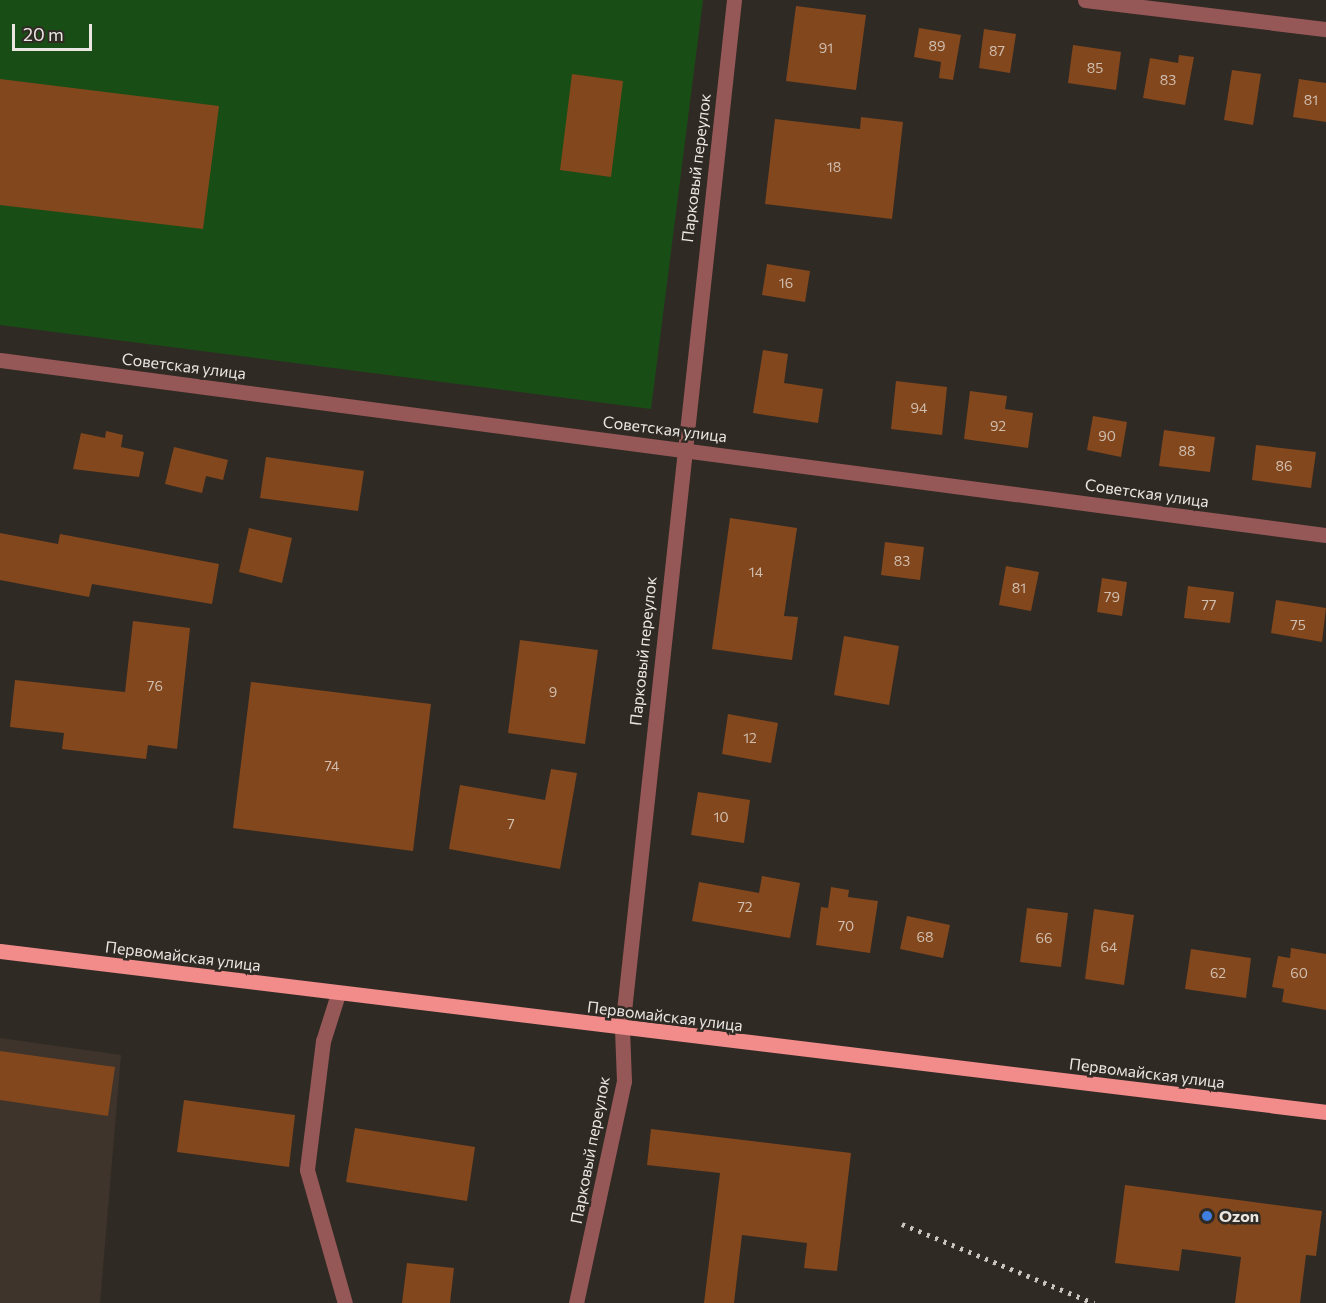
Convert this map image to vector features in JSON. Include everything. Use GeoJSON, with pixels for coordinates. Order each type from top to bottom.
{"type":"FeatureCollection","features":[{"type":"Feature","properties":{"kind":"main road","name":"Первомайская улица"},"geometry":{"type":"LineString","coordinates":[[0,951],[622,1029],[1326,1112]]}},
{"type":"Feature","properties":{"kind":"street","name":"Парковый переулок"},"geometry":{"type":"LineString","coordinates":[[576,1303],[624,1081],[622,1029],[682,449],[734,0]]}},
{"type":"Feature","properties":{"kind":"street"},"geometry":{"type":"LineString","coordinates":[[1084,0],[1326,29]]}},
{"type":"Feature","properties":{"kind":"street","name":"Советская улица"},"geometry":{"type":"LineString","coordinates":[[0,360],[1326,535]]}},
{"type":"Feature","properties":{"kind":"street"},"geometry":{"type":"LineString","coordinates":[[338,994],[324,1041],[307,1170],[345,1303]]}},
{"type":"Feature","properties":{"kind":"shaded area"},"geometry":{"type":"Polygon","coordinates":[[[0,1038],[121,1055],[100,1303],[0,1303],[0,1038]]]}},
{"type":"Feature","properties":{"kind":"green space"},"geometry":{"type":"Polygon","coordinates":[[[0,0],[703,0],[651,409],[0,325],[0,0]]]}},
{"type":"Feature","properties":{"kind":"building"},"geometry":{"type":"Polygon","coordinates":[[[796,6],[866,15],[856,90],[786,81],[796,6]]]}},
{"type":"Feature","properties":{"kind":"building"},"geometry":{"type":"Polygon","coordinates":[[[919,28],[961,35],[953,80],[939,78],[941,62],[914,57],[919,28]]]}},
{"type":"Feature","properties":{"kind":"building"},"geometry":{"type":"Polygon","coordinates":[[[984,29],[1016,34],[1010,73],[979,68],[984,29]]]}},
{"type":"Feature","properties":{"kind":"building"},"geometry":{"type":"Polygon","coordinates":[[[1073,45],[1121,52],[1116,90],[1068,83],[1073,45]]]}},
{"type":"Feature","properties":{"kind":"building"},"geometry":{"type":"Polygon","coordinates":[[[1179,55],[1194,57],[1185,105],[1143,98],[1150,58],[1178,63],[1179,55]]]}},
{"type":"Feature","properties":{"kind":"building"},"geometry":{"type":"Polygon","coordinates":[[[1232,70],[1261,74],[1253,125],[1224,120],[1232,70]]]}},
{"type":"Feature","properties":{"kind":"building"},"geometry":{"type":"Polygon","coordinates":[[[572,74],[623,81],[611,177],[560,170],[572,74]]]}},
{"type":"Feature","properties":{"kind":"building"},"geometry":{"type":"Polygon","coordinates":[[[0,79],[219,106],[203,229],[0,205],[0,79]]]}},
{"type":"Feature","properties":{"kind":"building"},"geometry":{"type":"Polygon","coordinates":[[[1299,79],[1326,83],[1326,122],[1293,117],[1299,79]]]}},
{"type":"Feature","properties":{"kind":"building"},"geometry":{"type":"Polygon","coordinates":[[[861,117],[903,122],[892,219],[765,204],[775,119],[860,129],[861,117]]]}},
{"type":"Feature","properties":{"kind":"building"},"geometry":{"type":"Polygon","coordinates":[[[767,264],[810,271],[805,302],[762,295],[767,264]]]}},
{"type":"Feature","properties":{"kind":"building"},"geometry":{"type":"Polygon","coordinates":[[[763,350],[788,354],[784,383],[823,389],[818,423],[753,413],[763,350]]]}},
{"type":"Feature","properties":{"kind":"building"},"geometry":{"type":"Polygon","coordinates":[[[896,381],[947,387],[942,435],[891,429],[896,381]]]}},
{"type":"Feature","properties":{"kind":"building"},"geometry":{"type":"Polygon","coordinates":[[[970,391],[1007,396],[1005,409],[1033,413],[1028,448],[964,439],[970,391]]]}},
{"type":"Feature","properties":{"kind":"building"},"geometry":{"type":"Polygon","coordinates":[[[1093,416],[1127,422],[1121,457],[1087,450],[1093,416]]]}},
{"type":"Feature","properties":{"kind":"building"},"geometry":{"type":"Polygon","coordinates":[[[1164,430],[1215,437],[1210,472],[1159,466],[1164,430]]]}},
{"type":"Feature","properties":{"kind":"building"},"geometry":{"type":"Polygon","coordinates":[[[106,431],[123,435],[121,447],[144,452],[139,477],[73,469],[81,433],[105,438],[106,431]]]}},
{"type":"Feature","properties":{"kind":"building"},"geometry":{"type":"Polygon","coordinates":[[[1256,445],[1316,452],[1311,488],[1252,480],[1256,445]]]}},
{"type":"Feature","properties":{"kind":"building"},"geometry":{"type":"Polygon","coordinates":[[[174,447],[228,460],[223,480],[206,476],[202,493],[165,484],[174,447]]]}},
{"type":"Feature","properties":{"kind":"building"},"geometry":{"type":"Polygon","coordinates":[[[266,457],[364,471],[358,511],[260,498],[266,457]]]}},
{"type":"Feature","properties":{"kind":"building"},"geometry":{"type":"Polygon","coordinates":[[[730,518],[797,528],[784,616],[798,617],[792,660],[712,649],[730,518]]]}},
{"type":"Feature","properties":{"kind":"building"},"geometry":{"type":"Polygon","coordinates":[[[249,528],[292,538],[282,583],[239,572],[249,528]]]}},
{"type":"Feature","properties":{"kind":"building"},"geometry":{"type":"Polygon","coordinates":[[[0,533],[58,544],[60,534],[219,564],[212,604],[92,584],[89,597],[0,580],[0,533]]]}},
{"type":"Feature","properties":{"kind":"building"},"geometry":{"type":"Polygon","coordinates":[[[885,542],[924,547],[920,580],[881,575],[885,542]]]}},
{"type":"Feature","properties":{"kind":"building"},"geometry":{"type":"Polygon","coordinates":[[[1006,566],[1039,572],[1031,611],[999,605],[1006,566]]]}},
{"type":"Feature","properties":{"kind":"building"},"geometry":{"type":"Polygon","coordinates":[[[1102,578],[1127,582],[1122,616],[1097,612],[1102,578]]]}},
{"type":"Feature","properties":{"kind":"building"},"geometry":{"type":"Polygon","coordinates":[[[1188,586],[1234,592],[1230,623],[1184,618],[1188,586]]]}},
{"type":"Feature","properties":{"kind":"building"},"geometry":{"type":"Polygon","coordinates":[[[1276,600],[1326,608],[1322,642],[1271,633],[1276,600]]]}},
{"type":"Feature","properties":{"kind":"building"},"geometry":{"type":"Polygon","coordinates":[[[133,621],[190,628],[177,749],[148,745],[146,759],[62,749],[64,733],[10,727],[15,680],[125,692],[133,621]]]}},
{"type":"Feature","properties":{"kind":"building"},"geometry":{"type":"Polygon","coordinates":[[[844,636],[899,646],[889,705],[834,695],[844,636]]]}},
{"type":"Feature","properties":{"kind":"building"},"geometry":{"type":"Polygon","coordinates":[[[520,640],[598,650],[585,744],[508,733],[520,640]]]}},
{"type":"Feature","properties":{"kind":"building"},"geometry":{"type":"Polygon","coordinates":[[[251,682],[431,704],[413,851],[233,828],[251,682]]]}},
{"type":"Feature","properties":{"kind":"building"},"geometry":{"type":"Polygon","coordinates":[[[728,714],[778,723],[771,763],[722,754],[728,714]]]}},
{"type":"Feature","properties":{"kind":"building"},"geometry":{"type":"Polygon","coordinates":[[[551,769],[577,773],[560,869],[449,849],[460,785],[545,800],[551,769]]]}},
{"type":"Feature","properties":{"kind":"building"},"geometry":{"type":"Polygon","coordinates":[[[698,792],[750,800],[744,843],[691,835],[698,792]]]}},
{"type":"Feature","properties":{"kind":"building"},"geometry":{"type":"Polygon","coordinates":[[[762,876],[800,883],[790,938],[692,921],[699,882],[759,893],[762,876]]]}},
{"type":"Feature","properties":{"kind":"building"},"geometry":{"type":"Polygon","coordinates":[[[831,887],[849,890],[848,897],[878,901],[870,953],[816,945],[821,907],[828,908],[831,887]]]}},
{"type":"Feature","properties":{"kind":"building"},"geometry":{"type":"Polygon","coordinates":[[[1027,908],[1068,913],[1061,967],[1020,962],[1027,908]]]}},
{"type":"Feature","properties":{"kind":"building"},"geometry":{"type":"Polygon","coordinates":[[[1094,909],[1134,915],[1124,985],[1085,979],[1094,909]]]}},
{"type":"Feature","properties":{"kind":"building"},"geometry":{"type":"Polygon","coordinates":[[[907,916],[950,925],[943,958],[900,949],[907,916]]]}},
{"type":"Feature","properties":{"kind":"building"},"geometry":{"type":"Polygon","coordinates":[[[1291,948],[1326,954],[1326,1010],[1282,1002],[1284,989],[1272,987],[1278,956],[1290,958],[1291,948]]]}},
{"type":"Feature","properties":{"kind":"building"},"geometry":{"type":"Polygon","coordinates":[[[1191,949],[1251,958],[1246,998],[1185,989],[1191,949]]]}},
{"type":"Feature","properties":{"kind":"building"},"geometry":{"type":"Polygon","coordinates":[[[0,1051],[115,1067],[108,1116],[0,1100],[0,1051]]]}},
{"type":"Feature","properties":{"kind":"building"},"geometry":{"type":"Polygon","coordinates":[[[184,1100],[295,1115],[289,1167],[177,1152],[184,1100]]]}},
{"type":"Feature","properties":{"kind":"building"},"geometry":{"type":"Polygon","coordinates":[[[355,1128],[475,1147],[467,1201],[346,1182],[355,1128]]]}},
{"type":"Feature","properties":{"kind":"building"},"geometry":{"type":"Polygon","coordinates":[[[651,1129],[851,1153],[837,1271],[804,1268],[807,1243],[742,1235],[734,1303],[704,1303],[720,1173],[647,1165],[651,1129]]]}},
{"type":"Feature","properties":{"kind":"building"},"geometry":{"type":"Polygon","coordinates":[[[1125,1185],[1322,1211],[1316,1256],[1306,1255],[1300,1303],[1235,1303],[1241,1257],[1182,1249],[1179,1271],[1115,1263],[1125,1185]]]}},
{"type":"Feature","properties":{"kind":"building"},"geometry":{"type":"Polygon","coordinates":[[[407,1263],[454,1268],[450,1303],[402,1303],[407,1263]]]}},
{"type":"Feature","properties":{"kind":"railway"},"geometry":{"type":"LineString","coordinates":[[902,1224],[1094,1303]]}},
{"type":"Feature","properties":{"kind":"place","name":"Ozon"},"geometry":{"type":"Point","coordinates":[1207,1216]}}]}
